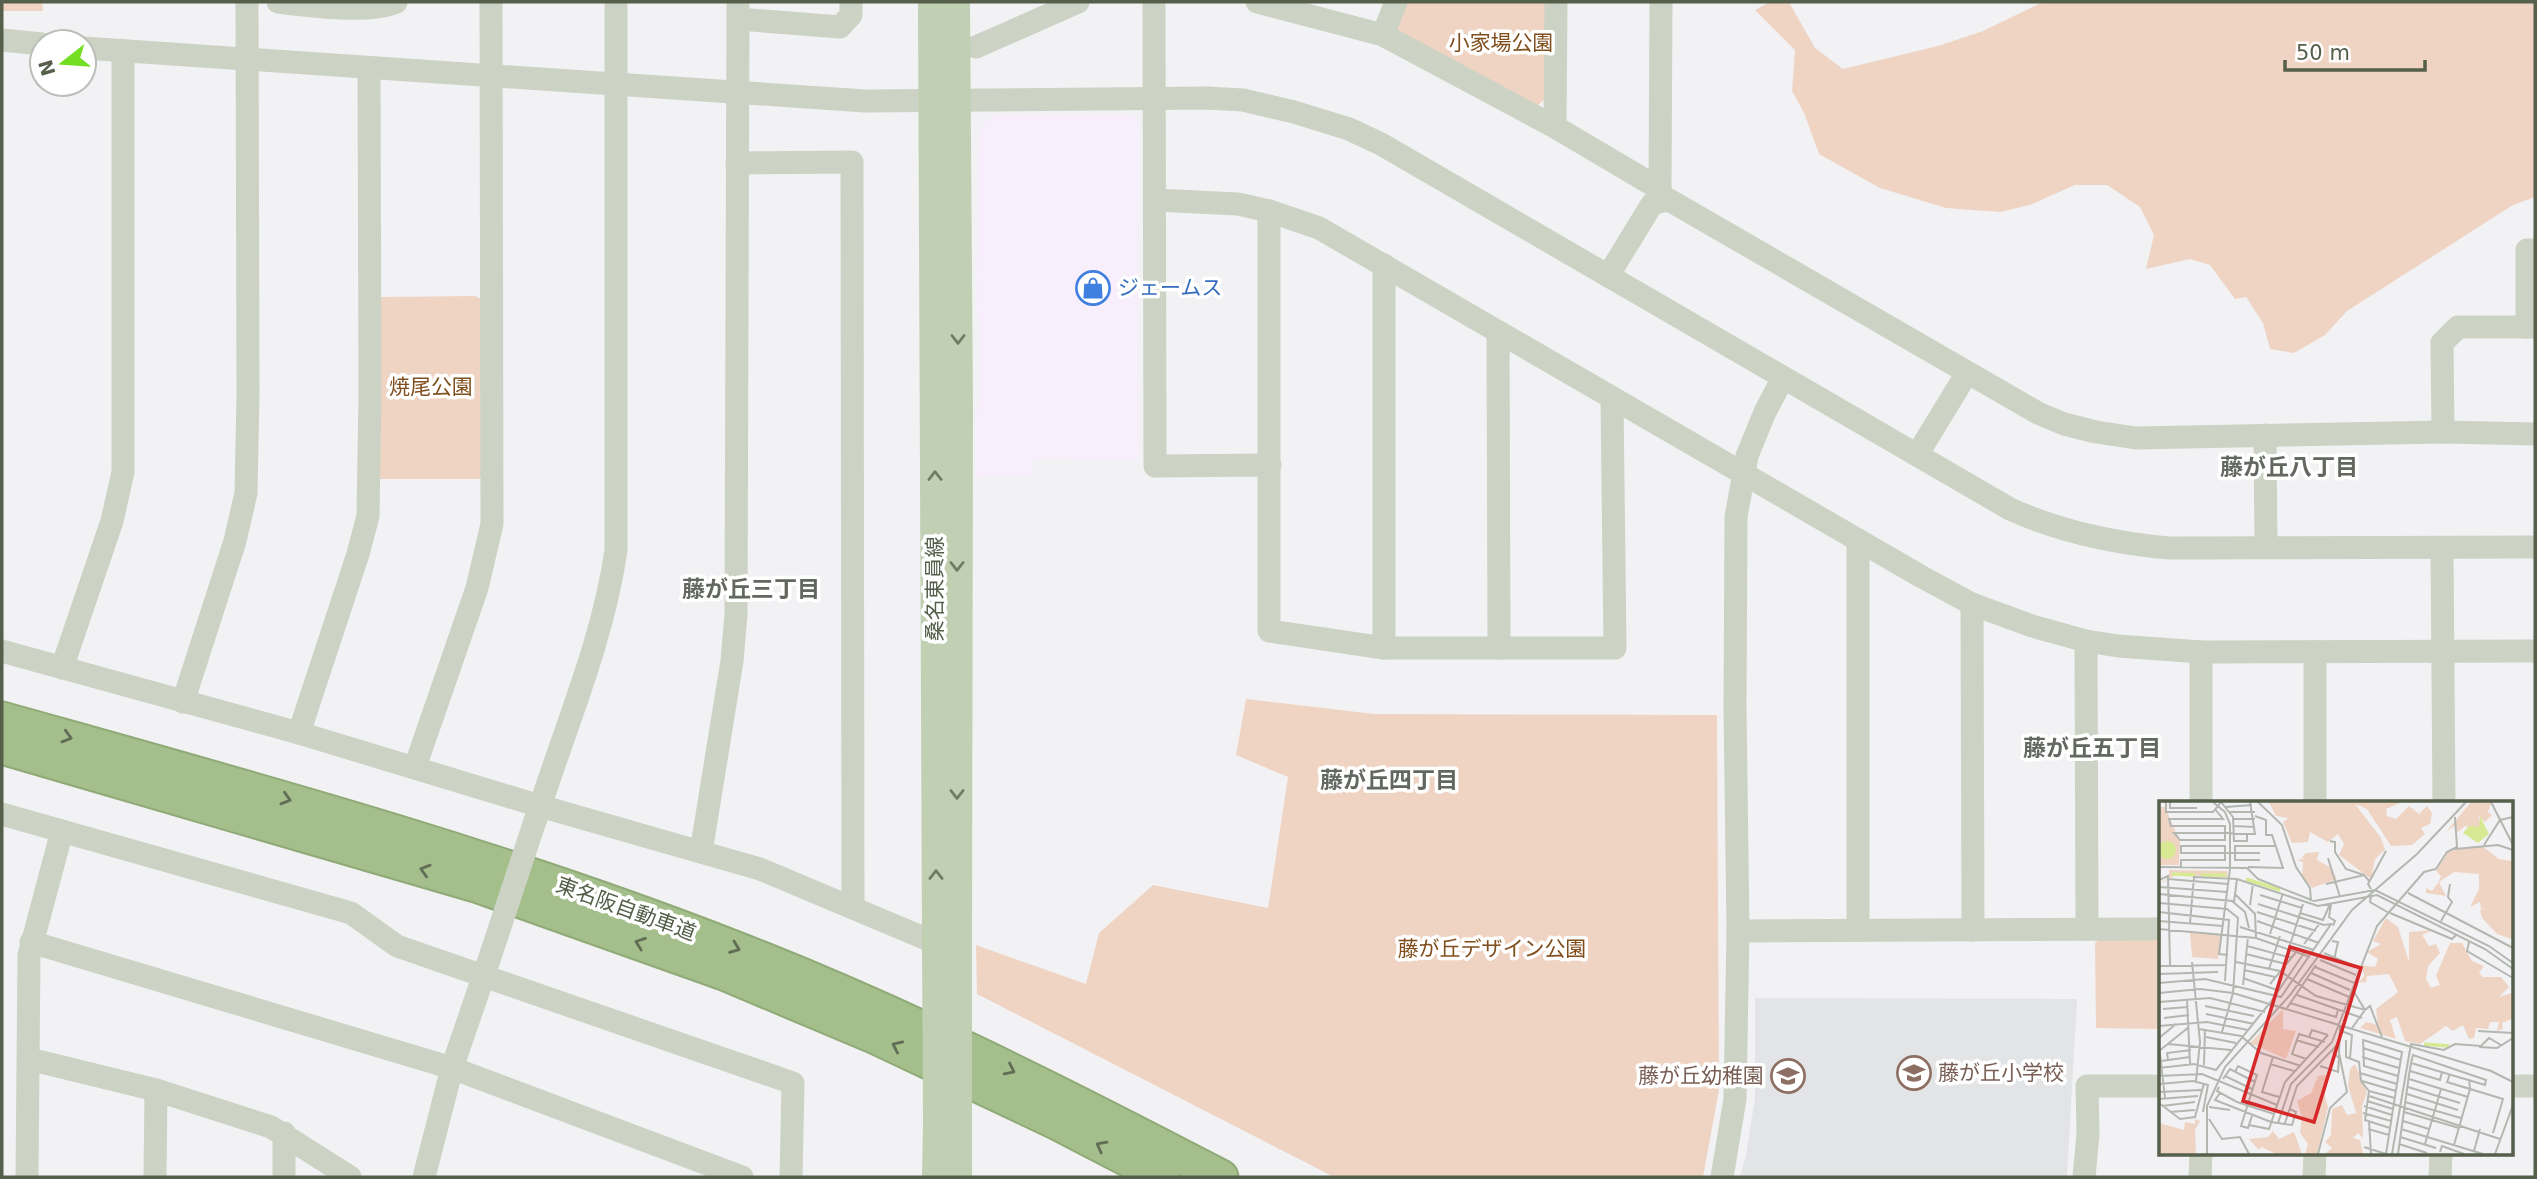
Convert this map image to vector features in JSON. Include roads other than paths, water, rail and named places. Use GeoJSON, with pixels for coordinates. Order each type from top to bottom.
{"type":"FeatureCollection","features":[{"type":"Feature","properties":{"kind":"highway","name":"東名阪自動車道"},"geometry":{"type":"LineString","coordinates":[[2,719],[475,856],[733,947],[885,1010],[1067,1097],[1221,1177]]}},
{"type":"Feature","properties":{"kind":"highway","name":"東名阪自動車道"},"geometry":{"type":"LineString","coordinates":[[2,747],[479,886],[724,973],[876,1037],[1058,1123],[1162,1177]]}},
{"type":"Feature","properties":{"kind":"main road","name":"桑名東員線"},"geometry":{"type":"LineString","coordinates":[[932,2],[943,99],[959,386],[947,945]]}},
{"type":"Feature","properties":{"kind":"main road"},"geometry":{"type":"LineString","coordinates":[[943,99],[943,91],[949,79],[950,2]]}},
{"type":"Feature","properties":{"kind":"main road","name":"桑名東員線"},"geometry":{"type":"LineString","coordinates":[[956,2],[943,99],[935,320],[948,1131],[958,1177]]}},
{"type":"Feature","properties":{"kind":"main road","name":"桑名東員線"},"geometry":{"type":"LineString","coordinates":[[936,1177],[948,1131]]}},
{"type":"Feature","properties":{"kind":"street"},"geometry":{"type":"LineString","coordinates":[[183,702],[235,541],[246,493],[247,2]]}},
{"type":"Feature","properties":{"kind":"street"},"geometry":{"type":"LineString","coordinates":[[278,2],[320,7],[382,7],[396,2]]}},
{"type":"Feature","properties":{"kind":"street"},"geometry":{"type":"LineString","coordinates":[[415,767],[477,588],[492,524],[491,2]]}},
{"type":"Feature","properties":{"kind":"street"},"geometry":{"type":"LineString","coordinates":[[424,1177],[453,1068],[611,588],[616,550],[616,2]]}},
{"type":"Feature","properties":{"kind":"street"},"geometry":{"type":"LineString","coordinates":[[701,852],[732,661],[736,614],[738,10],[840,27],[850,15],[851,2]]}},
{"type":"Feature","properties":{"kind":"street"},"geometry":{"type":"LineString","coordinates":[[976,47],[1041,10],[1078,2]]}},
{"type":"Feature","properties":{"kind":"street"},"geometry":{"type":"LineString","coordinates":[[1154,2],[1154,466],[1270,465]]}},
{"type":"Feature","properties":{"kind":"street"},"geometry":{"type":"LineString","coordinates":[[1257,2],[1383,35],[1555,127],[1669,200],[1966,373],[2038,413],[2064,424],[2136,438],[2443,432],[2535,434]]}},
{"type":"Feature","properties":{"kind":"street"},"geometry":{"type":"LineString","coordinates":[[1383,35],[1396,2]]}},
{"type":"Feature","properties":{"kind":"street"},"geometry":{"type":"LineString","coordinates":[[1555,127],[1556,2]]}},
{"type":"Feature","properties":{"kind":"street"},"geometry":{"type":"LineString","coordinates":[[1608,276],[1652,204],[1661,195],[1661,2]]}},
{"type":"Feature","properties":{"kind":"street"},"geometry":{"type":"LineString","coordinates":[[2,40],[28,43]]}},
{"type":"Feature","properties":{"kind":"street"},"geometry":{"type":"LineString","coordinates":[[98,49],[865,102],[1155,97],[1243,100],[1349,129],[1381,144],[2010,509],[2060,529],[2123,544],[2169,548],[2535,547]]}},
{"type":"Feature","properties":{"kind":"street"},"geometry":{"type":"LineString","coordinates":[[62,668],[112,521],[123,472],[123,51]]}},
{"type":"Feature","properties":{"kind":"street"},"geometry":{"type":"LineString","coordinates":[[299,733],[368,516],[369,69]]}},
{"type":"Feature","properties":{"kind":"street"},"geometry":{"type":"LineString","coordinates":[[737,163],[852,162],[853,907]]}},
{"type":"Feature","properties":{"kind":"street"},"geometry":{"type":"LineString","coordinates":[[1155,200],[1227,203],[1269,211],[1319,228],[1972,604],[2032,626],[2086,641],[2142,649],[2201,652],[2535,651]]}},
{"type":"Feature","properties":{"kind":"street"},"geometry":{"type":"LineString","coordinates":[[1269,211],[1269,631],[1384,649],[1615,648],[1612,398]]}},
{"type":"Feature","properties":{"kind":"street"},"geometry":{"type":"LineString","coordinates":[[2443,432],[2442,343],[2458,327],[2531,327],[2527,250],[2535,250]]}},
{"type":"Feature","properties":{"kind":"street"},"geometry":{"type":"LineString","coordinates":[[1384,265],[1384,649]]}},
{"type":"Feature","properties":{"kind":"street"},"geometry":{"type":"LineString","coordinates":[[1498,332],[1499,648]]}},
{"type":"Feature","properties":{"kind":"street"},"geometry":{"type":"LineString","coordinates":[[1917,455],[1966,373]]}},
{"type":"Feature","properties":{"kind":"street"},"geometry":{"type":"LineString","coordinates":[[1722,1177],[1735,1099],[1738,931],[1738,499],[1752,440],[1783,378]]}},
{"type":"Feature","properties":{"kind":"street"},"geometry":{"type":"LineString","coordinates":[[2265,435],[2266,547]]}},
{"type":"Feature","properties":{"kind":"street"},"geometry":{"type":"LineString","coordinates":[[1858,540],[1858,929]]}},
{"type":"Feature","properties":{"kind":"street"},"geometry":{"type":"LineString","coordinates":[[2442,548],[2444,801]]}},
{"type":"Feature","properties":{"kind":"street"},"geometry":{"type":"LineString","coordinates":[[1972,604],[1973,930]]}},
{"type":"Feature","properties":{"kind":"street"},"geometry":{"type":"LineString","coordinates":[[2086,641],[2087,929]]}},
{"type":"Feature","properties":{"kind":"street"},"geometry":{"type":"LineString","coordinates":[[2,651],[415,767],[537,814],[701,852],[760,869],[947,945]]}},
{"type":"Feature","properties":{"kind":"street"},"geometry":{"type":"LineString","coordinates":[[2201,652],[2201,801]]}},
{"type":"Feature","properties":{"kind":"street"},"geometry":{"type":"LineString","coordinates":[[2315,652],[2315,801]]}},
{"type":"Feature","properties":{"kind":"street"},"geometry":{"type":"LineString","coordinates":[[2,814],[351,913],[397,946],[487,967],[793,1083],[792,1177]]}},
{"type":"Feature","properties":{"kind":"street"},"geometry":{"type":"LineString","coordinates":[[27,1177],[31,942],[62,831]]}},
{"type":"Feature","properties":{"kind":"street"},"geometry":{"type":"LineString","coordinates":[[1738,931],[2159,929]]}},
{"type":"Feature","properties":{"kind":"street"},"geometry":{"type":"LineString","coordinates":[[31,942],[453,1068],[710,1172],[741,1177]]}},
{"type":"Feature","properties":{"kind":"street"},"geometry":{"type":"LineString","coordinates":[[29,1059],[156,1090],[284,1133],[350,1177]]}},
{"type":"Feature","properties":{"kind":"street"},"geometry":{"type":"LineString","coordinates":[[2084,1177],[2088,1134],[2087,1086],[2159,1086]]}},
{"type":"Feature","properties":{"kind":"street"},"geometry":{"type":"LineString","coordinates":[[2512,1086],[2535,1086]]}},
{"type":"Feature","properties":{"kind":"street"},"geometry":{"type":"LineString","coordinates":[[155,1177],[156,1090]]}},
{"type":"Feature","properties":{"kind":"street"},"geometry":{"type":"LineString","coordinates":[[284,1133],[284,1177]]}},
{"type":"Feature","properties":{"kind":"street"},"geometry":{"type":"LineString","coordinates":[[2200,1177],[2201,1154]]}},
{"type":"Feature","properties":{"kind":"street"},"geometry":{"type":"LineString","coordinates":[[2314,1177],[2315,1154]]}},
{"type":"Feature","properties":{"kind":"street"},"geometry":{"type":"LineString","coordinates":[[2440,1177],[2441,1154]]}},
{"type":"Feature","properties":{"kind":"place","name":"ジェームス"},"geometry":{"type":"Point","coordinates":[1093,288]}},
{"type":"Feature","properties":{"kind":"place","name":"藤が丘小学校"},"geometry":{"type":"Point","coordinates":[1914,1073]}},
{"type":"Feature","properties":{"kind":"place","name":"藤が丘幼稚園"},"geometry":{"type":"Point","coordinates":[1788,1076]}},
{"type":"Feature","properties":{"kind":"district","name":"藤が丘八丁目"},"geometry":{"type":"Point","coordinates":[2289,467]}},
{"type":"Feature","properties":{"kind":"district","name":"藤が丘三丁目"},"geometry":{"type":"Point","coordinates":[751,589]}},
{"type":"Feature","properties":{"kind":"district","name":"藤が丘五丁目"},"geometry":{"type":"Point","coordinates":[2092,748]}},
{"type":"Feature","properties":{"kind":"district","name":"藤が丘四丁目"},"geometry":{"type":"Point","coordinates":[1389,780]}},
{"type":"Feature","properties":{"kind":"park label","name":"小家場公園"},"geometry":{"type":"Point","coordinates":[1501,43]}},
{"type":"Feature","properties":{"kind":"park label","name":"焼尾公園"},"geometry":{"type":"Point","coordinates":[431,387]}},
{"type":"Feature","properties":{"kind":"park label","name":"藤が丘デザイン公園"},"geometry":{"type":"Point","coordinates":[1492,949]}}]}
